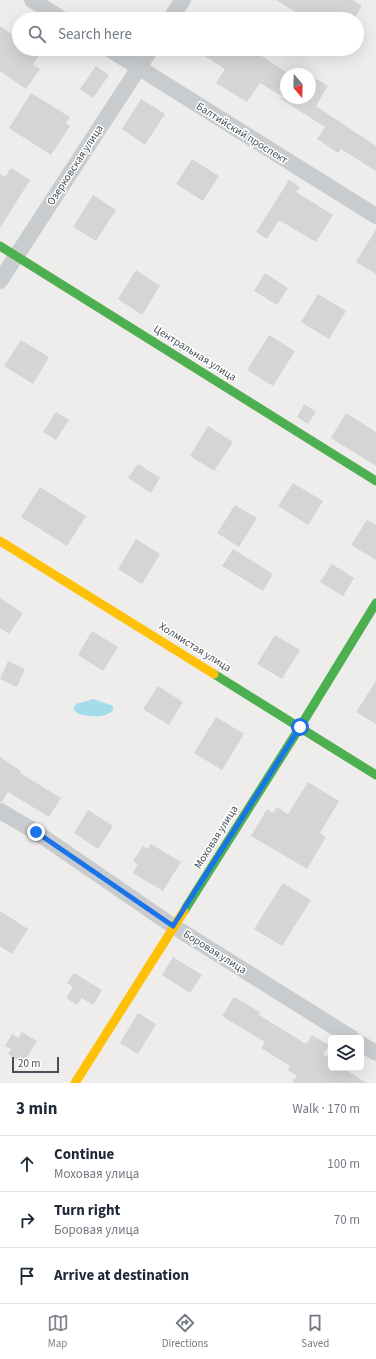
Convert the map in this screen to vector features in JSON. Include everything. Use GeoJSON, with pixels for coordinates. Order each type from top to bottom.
{"type":"FeatureCollection","features":[{"type":"Feature","properties":{"kind":"street"},"geometry":{"type":"LineString","coordinates":[[32,0],[51,12]]}},
{"type":"Feature","properties":{"kind":"street"},"geometry":{"type":"LineString","coordinates":[[175,12],[183,0]]}},
{"type":"Feature","properties":{"kind":"street","name":"Балтийский проспект"},"geometry":{"type":"LineString","coordinates":[[120,56],[376,216]]}},
{"type":"Feature","properties":{"kind":"street","name":"Озерковская улица"},"geometry":{"type":"LineString","coordinates":[[0,281],[146,56]]}},
{"type":"Feature","properties":{"kind":"street","name":"Центральная улица"},"geometry":{"type":"LineString","coordinates":[[0,246],[376,481]]}},
{"type":"Feature","properties":{"kind":"street","name":"Холмистая улица"},"geometry":{"type":"LineString","coordinates":[[0,541],[376,775]]}},
{"type":"Feature","properties":{"kind":"street","name":"Моховая улица"},"geometry":{"type":"LineString","coordinates":[[75,1083],[300,727],[376,603]]}},
{"type":"Feature","properties":{"kind":"street","name":"Боровая улица"},"geometry":{"type":"LineString","coordinates":[[0,811],[36,832],[173,926],[347,1035]]}},
{"type":"Feature","properties":{"kind":"street"},"geometry":{"type":"LineString","coordinates":[[364,1046],[376,1053]]}},
{"type":"Feature","properties":{"kind":"water"},"geometry":{"type":"Polygon","coordinates":[[[93,699],[113,706],[113,711],[105,715],[91,716],[78,714],[73,709],[76,704],[93,699]]]}},
{"type":"Feature","properties":{"kind":"building"},"geometry":{"type":"Polygon","coordinates":[[[276,0],[353,0],[362,6],[358,12],[296,12],[276,0]]]}},
{"type":"Feature","properties":{"kind":"building"},"geometry":{"type":"Polygon","coordinates":[[[0,26],[12,34],[12,56],[39,56],[33,65],[40,69],[26,89],[0,71],[0,26]]]}},
{"type":"Feature","properties":{"kind":"building"},"geometry":{"type":"Polygon","coordinates":[[[205,56],[262,56],[280,68],[280,95],[260,83],[247,102],[216,83],[225,69],[205,56]]]}},
{"type":"Feature","properties":{"kind":"building"},"geometry":{"type":"Polygon","coordinates":[[[96,66],[109,75],[93,98],[80,89],[96,66]]]}},
{"type":"Feature","properties":{"kind":"building"},"geometry":{"type":"Polygon","coordinates":[[[316,79],[328,86],[316,106],[376,146],[376,171],[341,149],[338,153],[317,139],[325,127],[289,104],[316,104],[316,79]]]}},
{"type":"Feature","properties":{"kind":"building"},"geometry":{"type":"Polygon","coordinates":[[[31,93],[70,117],[66,123],[70,126],[51,155],[9,128],[31,93]]]}},
{"type":"Feature","properties":{"kind":"building"},"geometry":{"type":"Polygon","coordinates":[[[141,99],[165,114],[145,145],[122,129],[141,99]]]}},
{"type":"Feature","properties":{"kind":"building"},"geometry":{"type":"Polygon","coordinates":[[[192,159],[219,176],[203,201],[176,184],[192,159]]]}},
{"type":"Feature","properties":{"kind":"building"},"geometry":{"type":"Polygon","coordinates":[[[11,168],[30,180],[0,228],[0,174],[5,177],[11,168]]]}},
{"type":"Feature","properties":{"kind":"building"},"geometry":{"type":"Polygon","coordinates":[[[289,180],[300,187],[296,192],[333,215],[316,242],[279,220],[267,239],[256,232],[289,180]]]}},
{"type":"Feature","properties":{"kind":"building"},"geometry":{"type":"Polygon","coordinates":[[[93,195],[116,210],[96,241],[73,227],[93,195]]]}},
{"type":"Feature","properties":{"kind":"building"},"geometry":{"type":"Polygon","coordinates":[[[376,229],[376,274],[356,262],[376,229]]]}},
{"type":"Feature","properties":{"kind":"building"},"geometry":{"type":"Polygon","coordinates":[[[136,270],[160,286],[142,315],[118,299],[136,270]]]}},
{"type":"Feature","properties":{"kind":"building"},"geometry":{"type":"Polygon","coordinates":[[[265,273],[288,288],[277,305],[254,291],[265,273]]]}},
{"type":"Feature","properties":{"kind":"building"},"geometry":{"type":"Polygon","coordinates":[[[318,294],[346,311],[329,339],[301,322],[318,294]]]}},
{"type":"Feature","properties":{"kind":"building"},"geometry":{"type":"Polygon","coordinates":[[[269,335],[295,351],[273,386],[247,370],[269,335]]]}},
{"type":"Feature","properties":{"kind":"building"},"geometry":{"type":"Polygon","coordinates":[[[21,340],[49,357],[33,384],[4,366],[21,340]]]}},
{"type":"Feature","properties":{"kind":"building"},"geometry":{"type":"Polygon","coordinates":[[[304,404],[316,412],[308,424],[297,417],[304,404]]]}},
{"type":"Feature","properties":{"kind":"building"},"geometry":{"type":"Polygon","coordinates":[[[56,412],[69,420],[56,440],[43,432],[56,412]]]}},
{"type":"Feature","properties":{"kind":"building"},"geometry":{"type":"Polygon","coordinates":[[[346,413],[376,432],[376,466],[331,438],[346,413]]]}},
{"type":"Feature","properties":{"kind":"building"},"geometry":{"type":"Polygon","coordinates":[[[208,426],[233,442],[214,471],[190,456],[208,426]]]}},
{"type":"Feature","properties":{"kind":"building"},"geometry":{"type":"Polygon","coordinates":[[[138,464],[160,478],[151,493],[128,478],[138,464]]]}},
{"type":"Feature","properties":{"kind":"building"},"geometry":{"type":"Polygon","coordinates":[[[293,483],[323,501],[308,525],[278,506],[293,483]]]}},
{"type":"Feature","properties":{"kind":"building"},"geometry":{"type":"Polygon","coordinates":[[[40,487],[86,516],[67,546],[21,517],[40,487]]]}},
{"type":"Feature","properties":{"kind":"building"},"geometry":{"type":"Polygon","coordinates":[[[235,505],[257,518],[239,547],[217,533],[235,505]]]}},
{"type":"Feature","properties":{"kind":"building"},"geometry":{"type":"Polygon","coordinates":[[[367,520],[376,525],[376,560],[351,545],[367,520]]]}},
{"type":"Feature","properties":{"kind":"building"},"geometry":{"type":"Polygon","coordinates":[[[136,539],[160,554],[142,584],[118,569],[136,539]]]}},
{"type":"Feature","properties":{"kind":"building"},"geometry":{"type":"Polygon","coordinates":[[[233,549],[273,574],[263,591],[222,566],[233,549]]]}},
{"type":"Feature","properties":{"kind":"building"},"geometry":{"type":"Polygon","coordinates":[[[332,564],[354,578],[343,596],[320,582],[332,564]]]}},
{"type":"Feature","properties":{"kind":"building"},"geometry":{"type":"Polygon","coordinates":[[[0,598],[23,613],[9,634],[0,628],[0,598]]]}},
{"type":"Feature","properties":{"kind":"building"},"geometry":{"type":"Polygon","coordinates":[[[92,631],[118,647],[103,671],[78,655],[92,631]]]}},
{"type":"Feature","properties":{"kind":"building"},"geometry":{"type":"Polygon","coordinates":[[[275,635],[300,650],[282,679],[257,664],[275,635]]]}},
{"type":"Feature","properties":{"kind":"building"},"geometry":{"type":"Polygon","coordinates":[[[8,661],[25,669],[17,687],[0,679],[8,661]]]}},
{"type":"Feature","properties":{"kind":"building"},"geometry":{"type":"Polygon","coordinates":[[[376,681],[376,724],[356,712],[376,681]]]}},
{"type":"Feature","properties":{"kind":"building"},"geometry":{"type":"Polygon","coordinates":[[[158,686],[183,702],[169,725],[143,709],[158,686]]]}},
{"type":"Feature","properties":{"kind":"building"},"geometry":{"type":"Polygon","coordinates":[[[216,717],[244,734],[222,770],[194,753],[216,717]]]}},
{"type":"Feature","properties":{"kind":"building"},"geometry":{"type":"Polygon","coordinates":[[[0,757],[21,771],[20,773],[61,798],[49,817],[8,792],[2,802],[0,802],[0,757]]]}},
{"type":"Feature","properties":{"kind":"building"},"geometry":{"type":"Polygon","coordinates":[[[308,782],[339,801],[320,833],[326,837],[307,869],[251,836],[267,809],[273,813],[277,807],[288,814],[308,782]]]}},
{"type":"Feature","properties":{"kind":"building"},"geometry":{"type":"Polygon","coordinates":[[[88,810],[113,826],[98,849],[74,833],[88,810]]]}},
{"type":"Feature","properties":{"kind":"building"},"geometry":{"type":"Polygon","coordinates":[[[151,844],[181,862],[163,891],[133,873],[138,864],[133,861],[143,846],[148,849],[151,844]]]}},
{"type":"Feature","properties":{"kind":"building"},"geometry":{"type":"Polygon","coordinates":[[[283,883],[311,900],[282,946],[254,929],[283,883]]]}},
{"type":"Feature","properties":{"kind":"building"},"geometry":{"type":"Polygon","coordinates":[[[0,911],[28,929],[12,954],[0,946],[0,911]]]}},
{"type":"Feature","properties":{"kind":"building"},"geometry":{"type":"Polygon","coordinates":[[[173,957],[202,975],[190,993],[162,975],[173,957]]]}},
{"type":"Feature","properties":{"kind":"building"},"geometry":{"type":"Polygon","coordinates":[[[74,973],[102,990],[93,1005],[82,998],[77,1005],[66,998],[73,987],[67,983],[74,973]]]}},
{"type":"Feature","properties":{"kind":"building"},"geometry":{"type":"Polygon","coordinates":[[[234,997],[260,1012],[259,1015],[306,1044],[312,1035],[328,1044],[323,1054],[328,1057],[328,1071],[347,1071],[367,1083],[292,1083],[297,1076],[288,1070],[290,1066],[261,1048],[265,1042],[222,1016],[234,997]]]}},
{"type":"Feature","properties":{"kind":"building"},"geometry":{"type":"Polygon","coordinates":[[[138,1013],[156,1024],[138,1054],[120,1043],[138,1013]]]}},
{"type":"Feature","properties":{"kind":"building"},"geometry":{"type":"Polygon","coordinates":[[[22,1032],[37,1041],[23,1064],[8,1054],[11,1049],[5,1046],[12,1034],[18,1038],[22,1032]]]}},
{"type":"Feature","properties":{"kind":"traffic: fast"},"geometry":{"type":"LineString","coordinates":[[0,246],[376,481]]}},
{"type":"Feature","properties":{"kind":"traffic: fast"},"geometry":{"type":"LineString","coordinates":[[184,911],[376,603]]}},
{"type":"Feature","properties":{"kind":"traffic: fast"},"geometry":{"type":"LineString","coordinates":[[214,674],[376,775]]}},
{"type":"Feature","properties":{"kind":"traffic: slow"},"geometry":{"type":"LineString","coordinates":[[0,541],[214,674]]}},
{"type":"Feature","properties":{"kind":"traffic: slow"},"geometry":{"type":"LineString","coordinates":[[75,1083],[184,911]]}},
{"type":"Feature","properties":{"kind":"route"},"geometry":{"type":"LineString","coordinates":[[36,832],[173,926],[300,727]]}}]}
